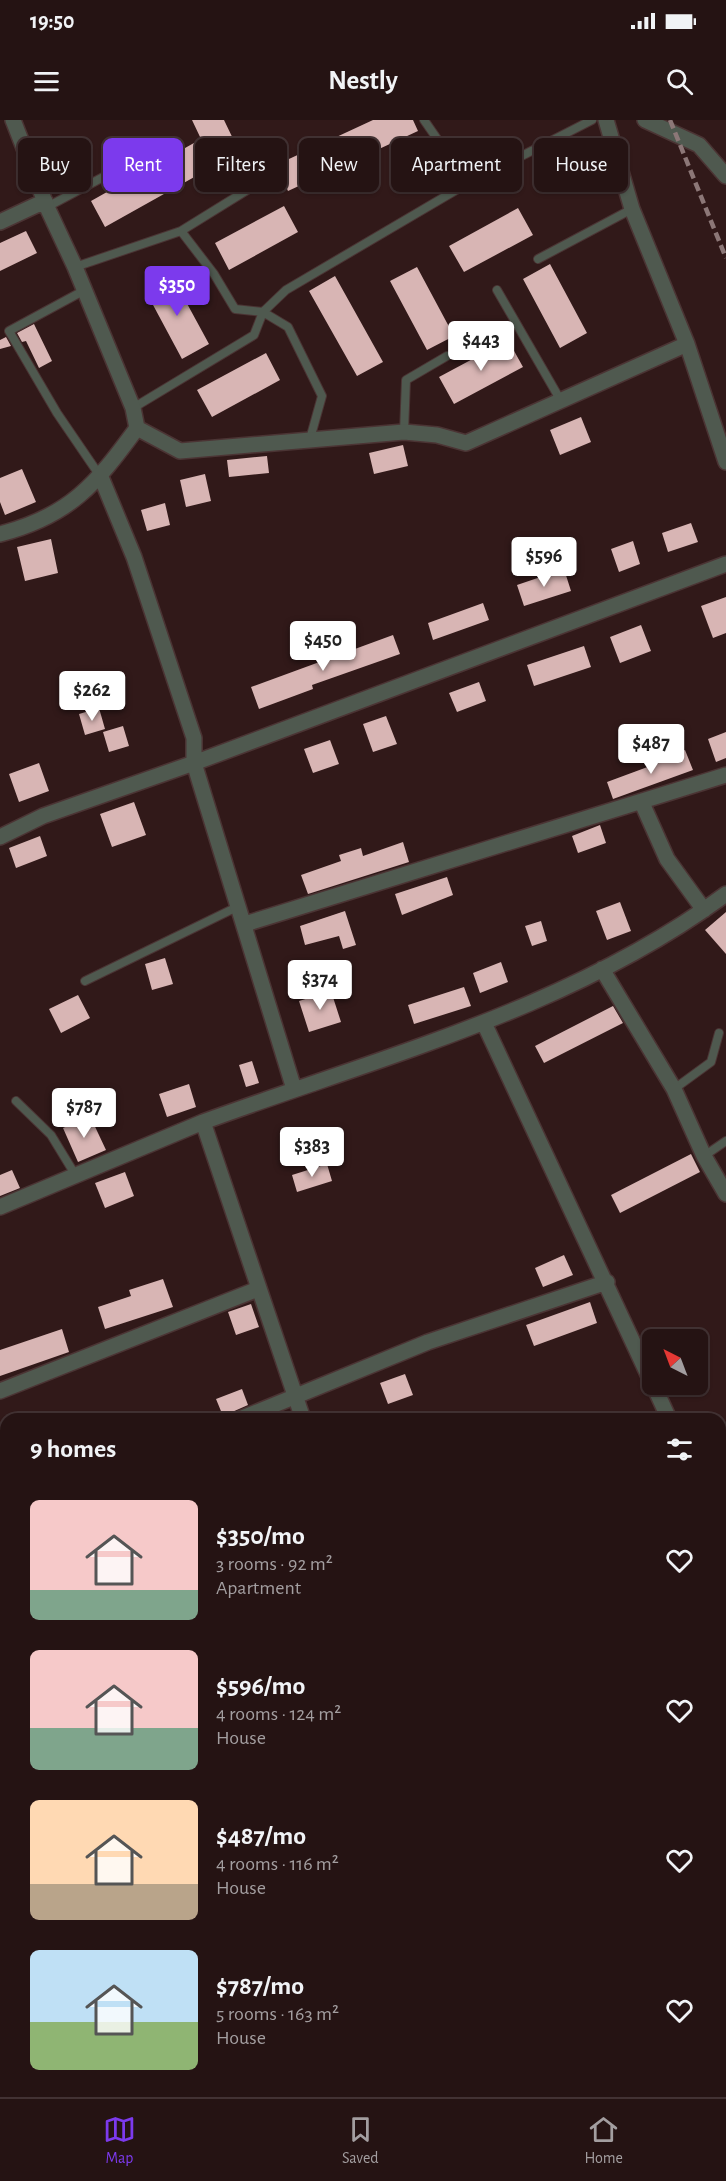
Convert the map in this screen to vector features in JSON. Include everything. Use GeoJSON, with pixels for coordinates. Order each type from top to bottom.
{"type":"FeatureCollection","features":[{"type":"Feature","properties":{"kind":"street"},"geometry":{"type":"LineString","coordinates":[[606,120],[632,209],[687,344],[726,462]]}},
{"type":"Feature","properties":{"kind":"street"},"geometry":{"type":"LineString","coordinates":[[645,120],[699,145],[726,176]]}},
{"type":"Feature","properties":{"kind":"street"},"geometry":{"type":"LineString","coordinates":[[0,534],[21,529],[69,505],[101,477],[137,428],[133,408],[75,267],[46,204],[18,122]]}},
{"type":"Feature","properties":{"kind":"street"},"geometry":{"type":"LineString","coordinates":[[0,222],[46,204]]}},
{"type":"Feature","properties":{"kind":"street"},"geometry":{"type":"LineString","coordinates":[[137,428],[180,450],[404,432],[437,435],[466,443],[687,344]]}},
{"type":"Feature","properties":{"kind":"street"},"geometry":{"type":"LineString","coordinates":[[101,477],[134,557],[194,738],[194,763],[294,1089]]}},
{"type":"Feature","properties":{"kind":"street"},"geometry":{"type":"LineString","coordinates":[[0,837],[43,816],[194,763],[726,564]]}},
{"type":"Feature","properties":{"kind":"street"},"geometry":{"type":"LineString","coordinates":[[245,924],[387,882],[528,835],[642,803],[726,775]]}},
{"type":"Feature","properties":{"kind":"street"},"geometry":{"type":"LineString","coordinates":[[642,803],[667,859],[704,910]]}},
{"type":"Feature","properties":{"kind":"street"},"geometry":{"type":"LineString","coordinates":[[0,1207],[203,1122],[484,1023],[602,969],[704,910],[726,894]]}},
{"type":"Feature","properties":{"kind":"street"},"geometry":{"type":"LineString","coordinates":[[602,969],[674,1089],[704,1155],[726,1194]]}},
{"type":"Feature","properties":{"kind":"street"},"geometry":{"type":"LineString","coordinates":[[484,1023],[642,1360]]}},
{"type":"Feature","properties":{"kind":"street"},"geometry":{"type":"LineString","coordinates":[[203,1122],[301,1413]]}},
{"type":"Feature","properties":{"kind":"street"},"geometry":{"type":"LineString","coordinates":[[254,1413],[428,1342],[607,1282]]}},
{"type":"Feature","properties":{"kind":"street"},"geometry":{"type":"LineString","coordinates":[[0,1391],[258,1289]]}},
{"type":"Feature","properties":{"kind":"street"},"geometry":{"type":"LineString","coordinates":[[658,1395],[666,1413]]}},
{"type":"Feature","properties":{"kind":"lane"},"geometry":{"type":"LineString","coordinates":[[424,120],[434,138]]}},
{"type":"Feature","properties":{"kind":"lane"},"geometry":{"type":"LineString","coordinates":[[522,156],[592,120]]}},
{"type":"Feature","properties":{"kind":"lane"},"geometry":{"type":"LineString","coordinates":[[46,204],[103,177]]}},
{"type":"Feature","properties":{"kind":"lane"},"geometry":{"type":"LineString","coordinates":[[75,267],[181,231],[244,192]]}},
{"type":"Feature","properties":{"kind":"lane"},"geometry":{"type":"LineString","coordinates":[[133,408],[254,335],[263,312],[286,290],[453,192]]}},
{"type":"Feature","properties":{"kind":"lane"},"geometry":{"type":"LineString","coordinates":[[538,260],[632,209]]}},
{"type":"Feature","properties":{"kind":"lane"},"geometry":{"type":"LineString","coordinates":[[181,231],[214,274],[235,309],[263,312],[288,327],[322,396],[310,439]]}},
{"type":"Feature","properties":{"kind":"lane"},"geometry":{"type":"LineString","coordinates":[[497,290],[561,401]]}},
{"type":"Feature","properties":{"kind":"lane"},"geometry":{"type":"LineString","coordinates":[[83,291],[9,331],[57,414],[101,477]]}},
{"type":"Feature","properties":{"kind":"lane"},"geometry":{"type":"LineString","coordinates":[[404,432],[406,380],[447,356]]}},
{"type":"Feature","properties":{"kind":"lane"},"geometry":{"type":"LineString","coordinates":[[85,981],[239,906]]}},
{"type":"Feature","properties":{"kind":"lane"},"geometry":{"type":"LineString","coordinates":[[674,1089],[711,1062],[719,1034]]}},
{"type":"Feature","properties":{"kind":"lane"},"geometry":{"type":"LineString","coordinates":[[16,1101],[51,1135],[76,1176]]}},
{"type":"Feature","properties":{"kind":"lane"},"geometry":{"type":"LineString","coordinates":[[704,1155],[726,1141]]}},
{"type":"Feature","properties":{"kind":"building"},"geometry":{"type":"Polygon","coordinates":[[[192,120],[224,120],[233,138],[201,138],[192,120]]]}},
{"type":"Feature","properties":{"kind":"building"},"geometry":{"type":"Polygon","coordinates":[[[373,120],[413,120],[418,131],[403,138],[391,138],[391,143],[379,149],[379,138],[334,138],[373,120]]]}},
{"type":"Feature","properties":{"kind":"building"},"geometry":{"type":"Polygon","coordinates":[[[195,142],[195,177],[183,183],[183,149],[195,142]]]}},
{"type":"Feature","properties":{"kind":"building"},"geometry":{"type":"Polygon","coordinates":[[[299,154],[299,186],[288,191],[287,189],[287,160],[299,154]]]}},
{"type":"Feature","properties":{"kind":"building"},"geometry":{"type":"Polygon","coordinates":[[[107,192],[168,192],[105,227],[91,201],[107,192]]]}},
{"type":"Feature","properties":{"kind":"building"},"geometry":{"type":"Polygon","coordinates":[[[284,206],[298,232],[229,270],[215,243],[284,206]]]}},
{"type":"Feature","properties":{"kind":"building"},"geometry":{"type":"Polygon","coordinates":[[[518,208],[533,235],[464,272],[449,246],[518,208]]]}},
{"type":"Feature","properties":{"kind":"building"},"geometry":{"type":"Polygon","coordinates":[[[26,231],[37,253],[0,271],[0,243],[26,231]]]}},
{"type":"Feature","properties":{"kind":"building"},"geometry":{"type":"Polygon","coordinates":[[[550,264],[587,333],[560,348],[523,279],[550,264]]]}},
{"type":"Feature","properties":{"kind":"building"},"geometry":{"type":"Polygon","coordinates":[[[417,267],[454,336],[427,350],[390,281],[417,267]]]}},
{"type":"Feature","properties":{"kind":"building"},"geometry":{"type":"Polygon","coordinates":[[[172,276],[209,344],[182,359],[145,290],[172,276]]]}},
{"type":"Feature","properties":{"kind":"building"},"geometry":{"type":"Polygon","coordinates":[[[335,276],[383,362],[357,376],[309,291],[335,276]]]}},
{"type":"Feature","properties":{"kind":"building"},"geometry":{"type":"Polygon","coordinates":[[[34,324],[52,361],[39,368],[26,341],[22,342],[17,333],[34,324]]]}},
{"type":"Feature","properties":{"kind":"building"},"geometry":{"type":"Polygon","coordinates":[[[6,337],[11,346],[0,349],[0,340],[6,337]]]}},
{"type":"Feature","properties":{"kind":"building"},"geometry":{"type":"Polygon","coordinates":[[[508,340],[523,367],[454,404],[439,377],[508,340]]]}},
{"type":"Feature","properties":{"kind":"building"},"geometry":{"type":"Polygon","coordinates":[[[266,353],[280,380],[212,417],[197,390],[266,353]]]}},
{"type":"Feature","properties":{"kind":"building"},"geometry":{"type":"Polygon","coordinates":[[[581,417],[591,442],[560,455],[550,430],[581,417]]]}},
{"type":"Feature","properties":{"kind":"building"},"geometry":{"type":"Polygon","coordinates":[[[403,445],[408,466],[374,474],[369,453],[403,445]]]}},
{"type":"Feature","properties":{"kind":"building"},"geometry":{"type":"Polygon","coordinates":[[[267,456],[269,473],[229,477],[227,460],[267,456]]]}},
{"type":"Feature","properties":{"kind":"building"},"geometry":{"type":"Polygon","coordinates":[[[22,469],[36,502],[5,515],[0,502],[0,478],[22,469]]]}},
{"type":"Feature","properties":{"kind":"building"},"geometry":{"type":"Polygon","coordinates":[[[205,474],[211,501],[186,507],[180,480],[205,474]]]}},
{"type":"Feature","properties":{"kind":"building"},"geometry":{"type":"Polygon","coordinates":[[[165,503],[170,525],[147,531],[141,510],[165,503]]]}},
{"type":"Feature","properties":{"kind":"building"},"geometry":{"type":"Polygon","coordinates":[[[691,523],[698,542],[668,552],[662,533],[691,523]]]}},
{"type":"Feature","properties":{"kind":"building"},"geometry":{"type":"Polygon","coordinates":[[[51,539],[58,573],[25,581],[17,547],[51,539]]]}},
{"type":"Feature","properties":{"kind":"building"},"geometry":{"type":"Polygon","coordinates":[[[633,541],[640,564],[619,572],[611,549],[633,541]]]}},
{"type":"Feature","properties":{"kind":"building"},"geometry":{"type":"Polygon","coordinates":[[[564,569],[571,591],[524,606],[517,585],[564,569]]]}},
{"type":"Feature","properties":{"kind":"building"},"geometry":{"type":"Polygon","coordinates":[[[726,597],[726,633],[713,638],[701,606],[726,597]]]}},
{"type":"Feature","properties":{"kind":"building"},"geometry":{"type":"Polygon","coordinates":[[[483,603],[489,620],[433,640],[428,623],[483,603]]]}},
{"type":"Feature","properties":{"kind":"building"},"geometry":{"type":"Polygon","coordinates":[[[641,625],[651,651],[620,663],[610,637],[641,625]]]}},
{"type":"Feature","properties":{"kind":"building"},"geometry":{"type":"Polygon","coordinates":[[[393,635],[400,654],[312,685],[313,689],[259,709],[251,687],[393,635]]]}},
{"type":"Feature","properties":{"kind":"building"},"geometry":{"type":"Polygon","coordinates":[[[584,646],[591,667],[534,686],[527,665],[584,646]]]}},
{"type":"Feature","properties":{"kind":"building"},"geometry":{"type":"Polygon","coordinates":[[[479,682],[486,701],[457,712],[449,693],[479,682]]]}},
{"type":"Feature","properties":{"kind":"building"},"geometry":{"type":"Polygon","coordinates":[[[99,708],[105,729],[85,735],[79,714],[99,708]]]}},
{"type":"Feature","properties":{"kind":"building"},"geometry":{"type":"Polygon","coordinates":[[[386,716],[397,744],[373,752],[363,724],[386,716]]]}},
{"type":"Feature","properties":{"kind":"building"},"geometry":{"type":"Polygon","coordinates":[[[123,726],[129,746],[109,752],[103,732],[123,726]]]}},
{"type":"Feature","properties":{"kind":"building"},"geometry":{"type":"Polygon","coordinates":[[[726,732],[726,758],[716,762],[708,739],[726,732]]]}},
{"type":"Feature","properties":{"kind":"building"},"geometry":{"type":"Polygon","coordinates":[[[330,740],[339,764],[313,773],[304,749],[330,740]]]}},
{"type":"Feature","properties":{"kind":"building"},"geometry":{"type":"Polygon","coordinates":[[[685,750],[693,770],[613,799],[607,782],[661,762],[660,759],[685,750]]]}},
{"type":"Feature","properties":{"kind":"building"},"geometry":{"type":"Polygon","coordinates":[[[39,763],[49,791],[19,802],[9,774],[39,763]]]}},
{"type":"Feature","properties":{"kind":"building"},"geometry":{"type":"Polygon","coordinates":[[[134,802],[146,835],[112,847],[100,814],[134,802]]]}},
{"type":"Feature","properties":{"kind":"building"},"geometry":{"type":"Polygon","coordinates":[[[600,825],[606,843],[578,853],[572,836],[600,825]]]}},
{"type":"Feature","properties":{"kind":"building"},"geometry":{"type":"Polygon","coordinates":[[[40,836],[47,856],[16,868],[9,848],[40,836]]]}},
{"type":"Feature","properties":{"kind":"building"},"geometry":{"type":"Polygon","coordinates":[[[403,842],[409,862],[308,894],[301,875],[341,861],[339,855],[361,848],[363,856],[403,842]]]}},
{"type":"Feature","properties":{"kind":"building"},"geometry":{"type":"Polygon","coordinates":[[[447,877],[453,895],[402,915],[395,894],[447,877]]]}},
{"type":"Feature","properties":{"kind":"building"},"geometry":{"type":"Polygon","coordinates":[[[620,902],[631,931],[607,940],[596,911],[620,902]]]}},
{"type":"Feature","properties":{"kind":"building"},"geometry":{"type":"Polygon","coordinates":[[[345,911],[356,945],[343,949],[339,936],[305,945],[300,926],[345,911]]]}},
{"type":"Feature","properties":{"kind":"building"},"geometry":{"type":"Polygon","coordinates":[[[726,912],[726,954],[705,930],[726,912]]]}},
{"type":"Feature","properties":{"kind":"building"},"geometry":{"type":"Polygon","coordinates":[[[541,921],[547,941],[532,946],[525,926],[541,921]]]}},
{"type":"Feature","properties":{"kind":"building"},"geometry":{"type":"Polygon","coordinates":[[[165,958],[173,984],[152,990],[145,964],[165,958]]]}},
{"type":"Feature","properties":{"kind":"building"},"geometry":{"type":"Polygon","coordinates":[[[501,962],[508,982],[480,993],[473,973],[501,962]]]}},
{"type":"Feature","properties":{"kind":"building"},"geometry":{"type":"Polygon","coordinates":[[[464,987],[471,1006],[414,1024],[408,1005],[464,987]]]}},
{"type":"Feature","properties":{"kind":"building"},"geometry":{"type":"Polygon","coordinates":[[[331,991],[341,1022],[309,1032],[299,1001],[331,991]]]}},
{"type":"Feature","properties":{"kind":"building"},"geometry":{"type":"Polygon","coordinates":[[[78,995],[90,1018],[61,1033],[49,1009],[78,995]]]}},
{"type":"Feature","properties":{"kind":"building"},"geometry":{"type":"Polygon","coordinates":[[[613,1006],[623,1023],[544,1063],[535,1046],[613,1006]]]}},
{"type":"Feature","properties":{"kind":"building"},"geometry":{"type":"Polygon","coordinates":[[[252,1061],[259,1083],[246,1087],[239,1065],[252,1061]]]}},
{"type":"Feature","properties":{"kind":"building"},"geometry":{"type":"Polygon","coordinates":[[[189,1084],[196,1107],[167,1117],[159,1094],[189,1084]]]}},
{"type":"Feature","properties":{"kind":"building"},"geometry":{"type":"Polygon","coordinates":[[[90,1116],[106,1150],[78,1162],[63,1128],[90,1116]]]}},
{"type":"Feature","properties":{"kind":"building"},"geometry":{"type":"Polygon","coordinates":[[[691,1154],[700,1172],[620,1213],[611,1195],[691,1154]]]}},
{"type":"Feature","properties":{"kind":"building"},"geometry":{"type":"Polygon","coordinates":[[[327,1164],[332,1181],[297,1192],[292,1175],[327,1164]]]}},
{"type":"Feature","properties":{"kind":"building"},"geometry":{"type":"Polygon","coordinates":[[[12,1170],[20,1188],[0,1196],[0,1175],[12,1170]]]}},
{"type":"Feature","properties":{"kind":"building"},"geometry":{"type":"Polygon","coordinates":[[[125,1172],[134,1196],[105,1208],[95,1183],[125,1172]]]}},
{"type":"Feature","properties":{"kind":"building"},"geometry":{"type":"Polygon","coordinates":[[[564,1255],[573,1275],[543,1287],[535,1268],[564,1255]]]}},
{"type":"Feature","properties":{"kind":"building"},"geometry":{"type":"Polygon","coordinates":[[[163,1279],[173,1307],[105,1329],[98,1307],[131,1296],[129,1290],[163,1279]]]}},
{"type":"Feature","properties":{"kind":"building"},"geometry":{"type":"Polygon","coordinates":[[[590,1302],[597,1323],[534,1346],[526,1325],[590,1302]]]}},
{"type":"Feature","properties":{"kind":"building"},"geometry":{"type":"Polygon","coordinates":[[[251,1304],[259,1327],[236,1335],[228,1312],[251,1304]]]}},
{"type":"Feature","properties":{"kind":"building"},"geometry":{"type":"Polygon","coordinates":[[[62,1329],[69,1352],[0,1376],[0,1350],[62,1329]]]}},
{"type":"Feature","properties":{"kind":"building"},"geometry":{"type":"Polygon","coordinates":[[[405,1374],[413,1395],[388,1404],[380,1383],[405,1374]]]}},
{"type":"Feature","properties":{"kind":"building"},"geometry":{"type":"Polygon","coordinates":[[[242,1389],[248,1405],[230,1413],[222,1413],[216,1399],[242,1389]]]}},
{"type":"Feature","properties":{"kind":"railway"},"geometry":{"type":"LineString","coordinates":[[670,120],[726,258]]}}]}
